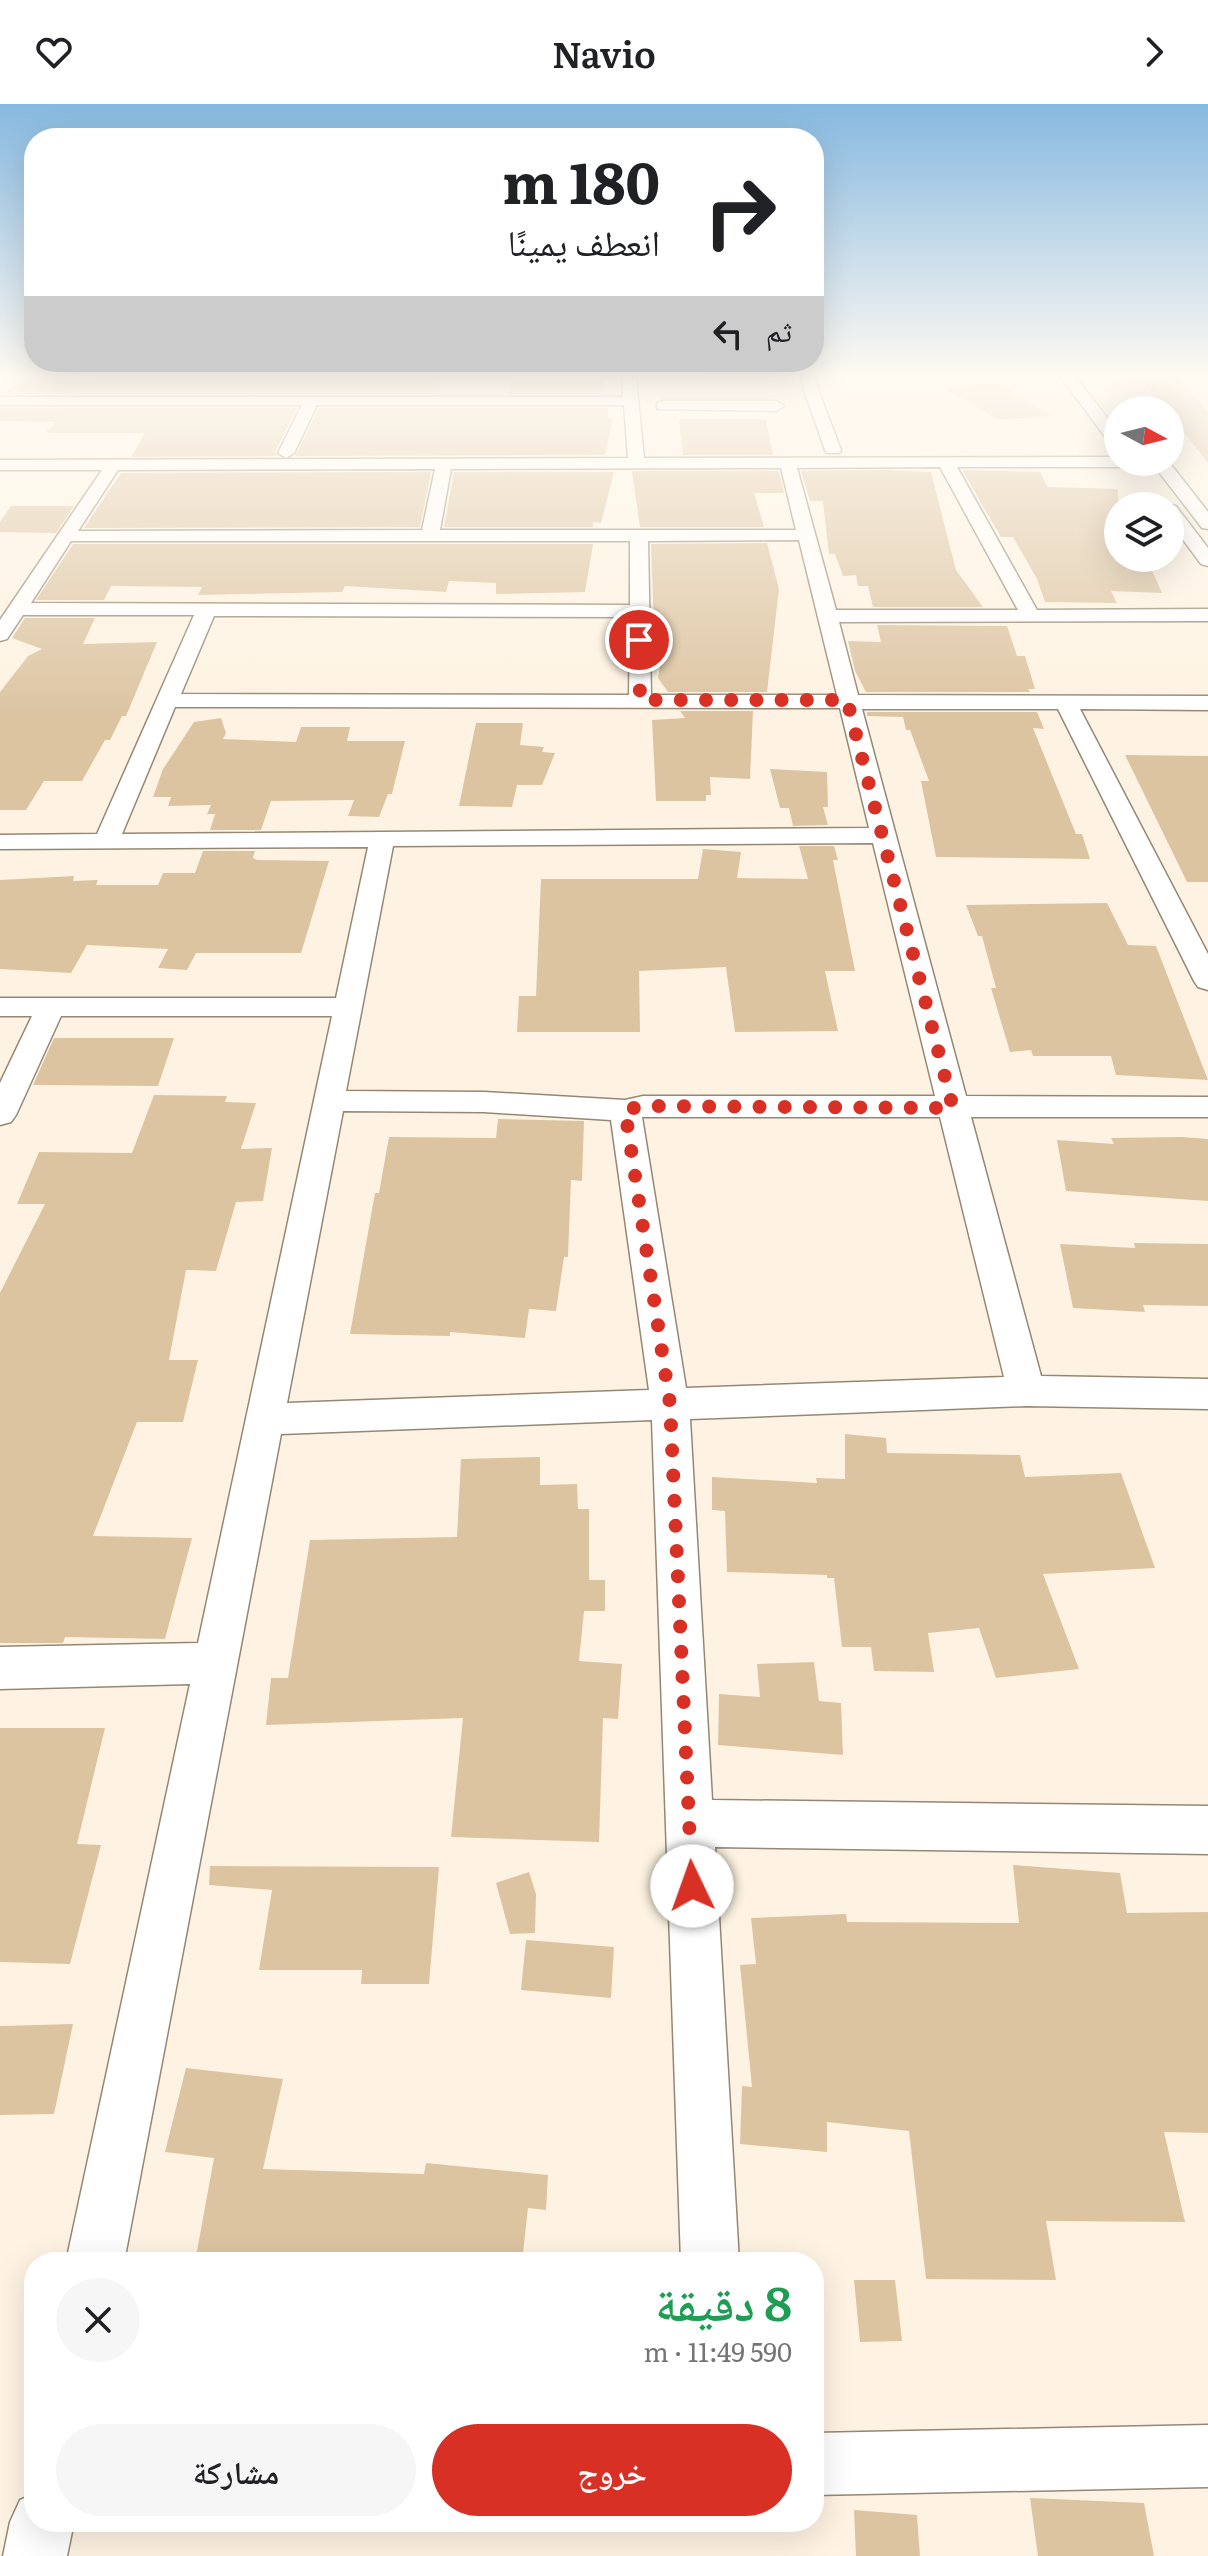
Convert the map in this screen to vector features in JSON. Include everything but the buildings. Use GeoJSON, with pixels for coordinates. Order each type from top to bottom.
{"type":"FeatureCollection","features":[{"type":"Feature","properties":{"kind":"street"},"geometry":{"type":"LineString","coordinates":[[0,635],[96,490]]}},
{"type":"Feature","properties":{"kind":"street"},"geometry":{"type":"LineString","coordinates":[[430,536],[439,490]]}},
{"type":"Feature","properties":{"kind":"street"},"geometry":{"type":"LineString","coordinates":[[795,490],[1026,1391]]}},
{"type":"Feature","properties":{"kind":"street"},"geometry":{"type":"LineString","coordinates":[[961,490],[1030,614]]}},
{"type":"Feature","properties":{"kind":"street"},"geometry":{"type":"LineString","coordinates":[[1183,490],[1206,519]]}},
{"type":"Feature","properties":{"kind":"street"},"geometry":{"type":"LineString","coordinates":[[1184,529],[1208,560]]}},
{"type":"Feature","properties":{"kind":"street"},"geometry":{"type":"LineString","coordinates":[[639,535],[640,700]]}},
{"type":"Feature","properties":{"kind":"street"},"geometry":{"type":"LineString","coordinates":[[65,536],[806,535]]}},
{"type":"Feature","properties":{"kind":"street"},"geometry":{"type":"LineString","coordinates":[[17,609],[639,611]]}},
{"type":"Feature","properties":{"kind":"street"},"geometry":{"type":"LineString","coordinates":[[106,842],[206,610]]}},
{"type":"Feature","properties":{"kind":"street"},"geometry":{"type":"LineString","coordinates":[[826,616],[1208,615]]}},
{"type":"Feature","properties":{"kind":"street"},"geometry":{"type":"LineString","coordinates":[[169,700],[1208,703]]}},
{"type":"Feature","properties":{"kind":"street"},"geometry":{"type":"LineString","coordinates":[[1065,702],[1208,981]]}},
{"type":"Feature","properties":{"kind":"street"},"geometry":{"type":"LineString","coordinates":[[0,842],[883,835]]}},
{"type":"Feature","properties":{"kind":"street"},"geometry":{"type":"LineString","coordinates":[[97,2252],[382,839]]}},
{"type":"Feature","properties":{"kind":"street"},"geometry":{"type":"LineString","coordinates":[[0,1115],[51,1006]]}},
{"type":"Feature","properties":{"kind":"street"},"geometry":{"type":"LineString","coordinates":[[0,1007],[348,1007]]}},
{"type":"Feature","properties":{"kind":"street"},"geometry":{"type":"LineString","coordinates":[[329,1101],[484,1102],[625,1110],[643,1106],[1208,1107]]}},
{"type":"Feature","properties":{"kind":"street"},"geometry":{"type":"LineString","coordinates":[[625,1110],[670,1404],[710,2252]]}},
{"type":"Feature","properties":{"kind":"street"},"geometry":{"type":"LineString","coordinates":[[265,1419],[1026,1391],[1208,1394]]}},
{"type":"Feature","properties":{"kind":"street"},"geometry":{"type":"LineString","coordinates":[[0,1668],[216,1663]]}},
{"type":"Feature","properties":{"kind":"street"},"geometry":{"type":"LineString","coordinates":[[689,1823],[1208,1830]]}},
{"type":"Feature","properties":{"kind":"street"},"geometry":{"type":"LineString","coordinates":[[824,2464],[1208,2456]]}},
{"type":"Feature","properties":{"kind":"street"},"geometry":{"type":"LineString","coordinates":[[35,2556],[40,2532]]}},
{"type":"Feature","properties":{"kind":"route"},"geometry":{"type":"LineString","coordinates":[[639,640],[640,700],[847,700],[953,1108],[643,1106],[625,1110],[670,1404],[692,1886]]}}]}
